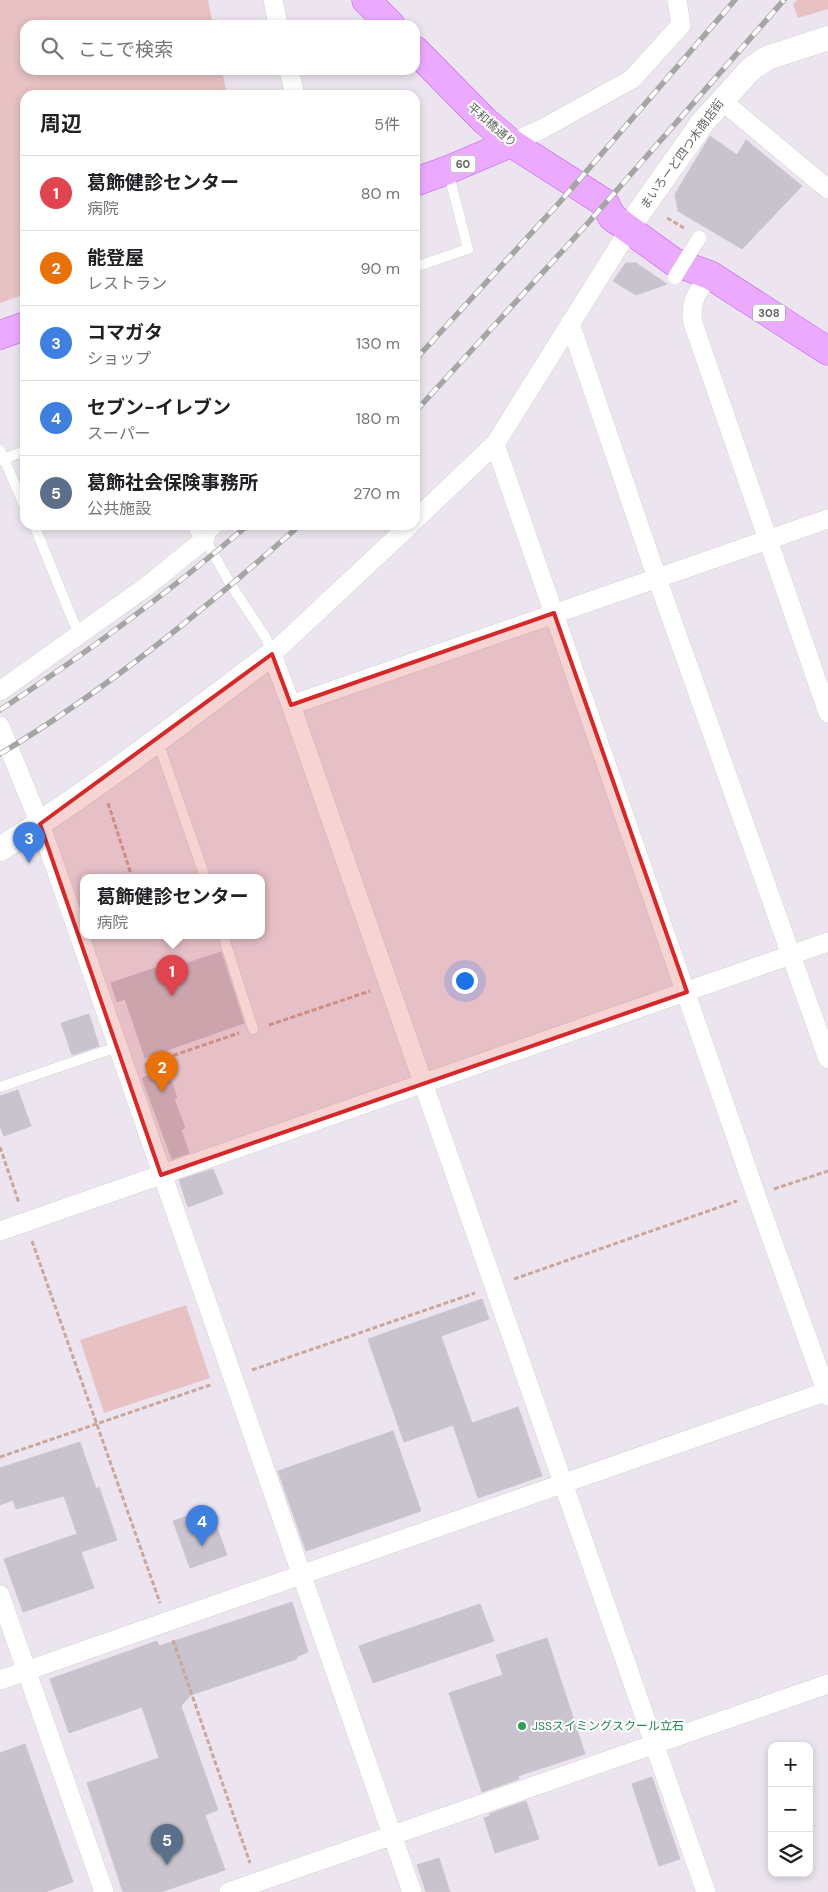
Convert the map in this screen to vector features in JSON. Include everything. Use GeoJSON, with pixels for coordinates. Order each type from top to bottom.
{"type":"FeatureCollection","features":[{"type":"Feature","properties":{"kind":"main road"},"geometry":{"type":"LineString","coordinates":[[366,0],[386,20]]}},
{"type":"Feature","properties":{"kind":"main road","name":"平和橋通り"},"geometry":{"type":"LineString","coordinates":[[420,55],[485,121],[511,143],[605,203],[612,218],[634,222],[674,262],[710,275],[828,351]]}},
{"type":"Feature","properties":{"kind":"main road","name":"60"},"geometry":{"type":"LineString","coordinates":[[420,180],[511,143]]}},
{"type":"Feature","properties":{"kind":"main road"},"geometry":{"type":"LineString","coordinates":[[0,335],[20,328]]}},
{"type":"Feature","properties":{"kind":"street"},"geometry":{"type":"LineString","coordinates":[[273,0],[277,20]]}},
{"type":"Feature","properties":{"kind":"street"},"geometry":{"type":"LineString","coordinates":[[511,143],[542,129],[632,79],[681,25],[677,0]]}},
{"type":"Feature","properties":{"kind":"street","name":"まいろーど四つ木商店街"},"geometry":{"type":"LineString","coordinates":[[634,222],[691,138],[722,100],[751,69],[766,58],[828,38]]}},
{"type":"Feature","properties":{"kind":"street"},"geometry":{"type":"LineString","coordinates":[[290,75],[293,90]]}},
{"type":"Feature","properties":{"kind":"street"},"geometry":{"type":"LineString","coordinates":[[722,100],[828,189]]}},
{"type":"Feature","properties":{"kind":"street"},"geometry":{"type":"LineString","coordinates":[[420,515],[495,444],[634,222]]}},
{"type":"Feature","properties":{"kind":"street"},"geometry":{"type":"LineString","coordinates":[[675,278],[699,238]]}},
{"type":"Feature","properties":{"kind":"street"},"geometry":{"type":"LineString","coordinates":[[710,275],[692,303],[693,323],[828,713]]}},
{"type":"Feature","properties":{"kind":"street"},"geometry":{"type":"LineString","coordinates":[[570,323],[828,1059]]}},
{"type":"Feature","properties":{"kind":"street"},"geometry":{"type":"LineString","coordinates":[[0,1680],[563,1483],[828,1393],[756,1195],[495,444]]}},
{"type":"Feature","properties":{"kind":"street"},"geometry":{"type":"LineString","coordinates":[[291,705],[828,519]]}},
{"type":"Feature","properties":{"kind":"street"},"geometry":{"type":"LineString","coordinates":[[0,849],[40,824],[100,781],[272,654],[405,530]]}},
{"type":"Feature","properties":{"kind":"street"},"geometry":{"type":"LineString","coordinates":[[0,691],[147,586],[201,532]]}},
{"type":"Feature","properties":{"kind":"street"},"geometry":{"type":"LineString","coordinates":[[272,654],[424,1082],[706,1892]]}},
{"type":"Feature","properties":{"kind":"street"},"geometry":{"type":"LineString","coordinates":[[0,726],[40,824],[412,1892]]}},
{"type":"Feature","properties":{"kind":"street"},"geometry":{"type":"LineString","coordinates":[[0,1231],[828,942]]}},
{"type":"Feature","properties":{"kind":"street"},"geometry":{"type":"LineString","coordinates":[[0,1595],[104,1892]]}},
{"type":"Feature","properties":{"kind":"street"},"geometry":{"type":"LineString","coordinates":[[228,1892],[828,1684]]}},
{"type":"Feature","properties":{"kind":"lane"},"geometry":{"type":"LineString","coordinates":[[420,265],[468,249],[448,170]]}},
{"type":"Feature","properties":{"kind":"lane"},"geometry":{"type":"LineString","coordinates":[[20,452],[1,456],[20,496]]}},
{"type":"Feature","properties":{"kind":"lane"},"geometry":{"type":"LineString","coordinates":[[36,530],[74,623],[81,634]]}},
{"type":"Feature","properties":{"kind":"lane"},"geometry":{"type":"LineString","coordinates":[[201,532],[231,585],[266,638],[272,654]]}},
{"type":"Feature","properties":{"kind":"lane"},"geometry":{"type":"LineString","coordinates":[[157,739],[204,874]]}},
{"type":"Feature","properties":{"kind":"lane"},"geometry":{"type":"LineString","coordinates":[[224,939],[253,1029]]}},
{"type":"Feature","properties":{"kind":"lane"},"geometry":{"type":"LineString","coordinates":[[0,1087],[117,1046]]}},
{"type":"Feature","properties":{"kind":"path"},"geometry":{"type":"LineString","coordinates":[[100,781],[131,874]]}},
{"type":"Feature","properties":{"kind":"path"},"geometry":{"type":"LineString","coordinates":[[0,1147],[257,1882]]}},
{"type":"Feature","properties":{"kind":"path"},"geometry":{"type":"LineString","coordinates":[[0,1457],[828,1171]]}},
{"type":"Feature","properties":{"kind":"highlighted area"},"geometry":{"type":"Polygon","coordinates":[[[554,613],[687,992],[161,1175],[40,824],[272,654],[291,705],[554,613]]]}},
{"type":"Feature","properties":{"kind":"shaded area"},"geometry":{"type":"Polygon","coordinates":[[[0,0],[208,0],[212,20],[20,20],[20,75],[223,75],[226,90],[20,90],[20,296],[0,303],[0,0]]]}},
{"type":"Feature","properties":{"kind":"shaded area"},"geometry":{"type":"Polygon","coordinates":[[[797,0],[828,0],[828,9],[798,18],[793,5],[797,0]]]}},
{"type":"Feature","properties":{"kind":"shaded area"},"geometry":{"type":"Polygon","coordinates":[[[186,1305],[210,1378],[104,1413],[80,1340],[186,1305]]]}},
{"type":"Feature","properties":{"kind":"building"},"geometry":{"type":"Polygon","coordinates":[[[710,136],[737,155],[746,140],[802,186],[742,249],[678,211],[675,194],[710,136]]]}},
{"type":"Feature","properties":{"kind":"building"},"geometry":{"type":"Polygon","coordinates":[[[626,263],[636,263],[667,284],[636,295],[613,281],[626,263]]]}},
{"type":"Feature","properties":{"kind":"building"},"geometry":{"type":"Polygon","coordinates":[[[221,952],[244,1023],[145,1058],[125,999],[117,1002],[111,983],[155,968],[157,973],[221,952]]]}},
{"type":"Feature","properties":{"kind":"building"},"geometry":{"type":"Polygon","coordinates":[[[89,1014],[99,1046],[72,1055],[61,1023],[89,1014]]]}},
{"type":"Feature","properties":{"kind":"building"},"geometry":{"type":"Polygon","coordinates":[[[167,1069],[177,1098],[174,1099],[185,1128],[181,1130],[189,1153],[172,1159],[142,1078],[167,1069]]]}},
{"type":"Feature","properties":{"kind":"building"},"geometry":{"type":"Polygon","coordinates":[[[18,1090],[31,1126],[4,1136],[0,1126],[0,1096],[18,1090]]]}},
{"type":"Feature","properties":{"kind":"building"},"geometry":{"type":"Polygon","coordinates":[[[213,1169],[223,1194],[188,1207],[179,1180],[213,1169]]]}},
{"type":"Feature","properties":{"kind":"building"},"geometry":{"type":"Polygon","coordinates":[[[482,1299],[489,1319],[441,1336],[472,1423],[518,1407],[542,1476],[478,1498],[453,1425],[404,1442],[368,1339],[482,1299]]]}},
{"type":"Feature","properties":{"kind":"building"},"geometry":{"type":"Polygon","coordinates":[[[393,1431],[421,1511],[306,1551],[278,1471],[393,1431]]]}},
{"type":"Feature","properties":{"kind":"building"},"geometry":{"type":"Polygon","coordinates":[[[80,1442],[96,1489],[99,1487],[117,1540],[81,1552],[94,1588],[23,1612],[4,1559],[77,1534],[64,1496],[16,1509],[13,1500],[0,1505],[0,1468],[80,1442]]]}},
{"type":"Feature","properties":{"kind":"building"},"geometry":{"type":"Polygon","coordinates":[[[210,1509],[227,1555],[190,1568],[173,1521],[210,1509]]]}},
{"type":"Feature","properties":{"kind":"building"},"geometry":{"type":"Polygon","coordinates":[[[292,1602],[308,1652],[296,1657],[297,1659],[191,1695],[181,1706],[218,1810],[205,1815],[225,1870],[161,1892],[123,1892],[87,1783],[159,1758],[142,1707],[69,1733],[50,1679],[157,1641],[159,1646],[292,1602]]]}},
{"type":"Feature","properties":{"kind":"building"},"geometry":{"type":"Polygon","coordinates":[[[480,1604],[494,1641],[373,1683],[359,1646],[480,1604]]]}},
{"type":"Feature","properties":{"kind":"building"},"geometry":{"type":"Polygon","coordinates":[[[547,1638],[585,1754],[518,1776],[519,1779],[482,1792],[449,1693],[503,1675],[496,1655],[547,1638]]]}},
{"type":"Feature","properties":{"kind":"building"},"geometry":{"type":"Polygon","coordinates":[[[25,1744],[73,1882],[45,1892],[0,1892],[0,1753],[25,1744]]]}},
{"type":"Feature","properties":{"kind":"building"},"geometry":{"type":"Polygon","coordinates":[[[652,1777],[680,1859],[659,1866],[632,1784],[652,1777]]]}},
{"type":"Feature","properties":{"kind":"building"},"geometry":{"type":"Polygon","coordinates":[[[526,1801],[539,1839],[495,1853],[484,1818],[490,1816],[489,1814],[526,1801]]]}},
{"type":"Feature","properties":{"kind":"building"},"geometry":{"type":"Polygon","coordinates":[[[439,1858],[450,1892],[426,1892],[417,1865],[439,1858]]]}},
{"type":"Feature","properties":{"kind":"railway"},"geometry":{"type":"LineString","coordinates":[[420,355],[559,203],[735,0]]}},
{"type":"Feature","properties":{"kind":"railway"},"geometry":{"type":"LineString","coordinates":[[420,407],[588,223],[784,0]]}},
{"type":"Feature","properties":{"kind":"railway"},"geometry":{"type":"LineString","coordinates":[[0,710],[127,621],[242,530]]}},
{"type":"Feature","properties":{"kind":"railway"},"geometry":{"type":"LineString","coordinates":[[0,754],[118,675],[229,587],[294,530]]}},
{"type":"Feature","properties":{"kind":"place","name":"コマガタ"},"geometry":{"type":"Point","coordinates":[29,863]}},
{"type":"Feature","properties":{"kind":"place","name":"葛飾健診センター"},"geometry":{"type":"Point","coordinates":[172,996]}},
{"type":"Feature","properties":{"kind":"place","name":"能登屋"},"geometry":{"type":"Point","coordinates":[162,1092]}},
{"type":"Feature","properties":{"kind":"place","name":"セブン-イレブン"},"geometry":{"type":"Point","coordinates":[202,1546]}},
{"type":"Feature","properties":{"kind":"place","name":"JSSスイミングスクール立石"},"geometry":{"type":"Point","coordinates":[522,1726]}},
{"type":"Feature","properties":{"kind":"place","name":"葛飾社会保険事務所"},"geometry":{"type":"Point","coordinates":[167,1865]}}]}
